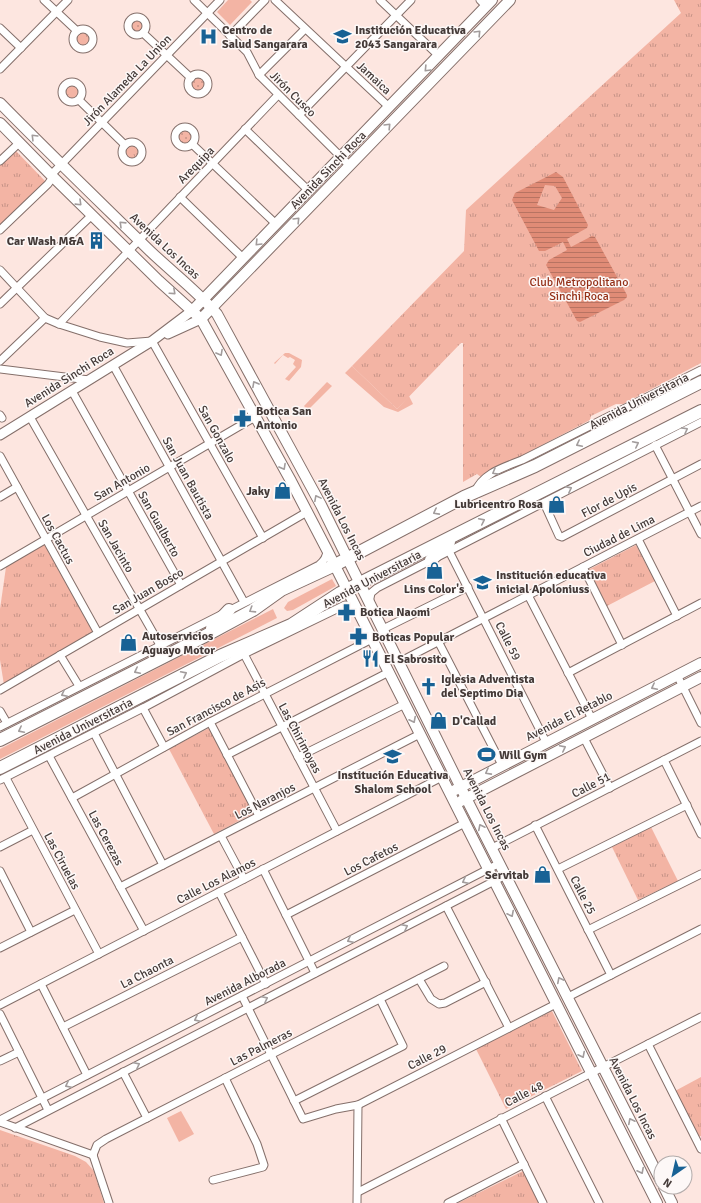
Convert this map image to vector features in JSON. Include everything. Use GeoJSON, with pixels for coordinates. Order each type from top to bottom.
{"type":"FeatureCollection","features":[{"type":"Feature","properties":{"kind":"main road","name":"Avenida Sinchi Roca"},"geometry":{"type":"LineString","coordinates":[[201,319],[510,0]]}},
{"type":"Feature","properties":{"kind":"main road","name":"Avenida Sinchi Roca"},"geometry":{"type":"LineString","coordinates":[[193,310],[439,56],[486,2]]}},
{"type":"Feature","properties":{"kind":"main road","name":"Avenida Los Incas"},"geometry":{"type":"LineString","coordinates":[[0,103],[61,165],[217,314],[304,474],[383,629],[466,798],[653,1165]]}},
{"type":"Feature","properties":{"kind":"main road"},"geometry":{"type":"LineString","coordinates":[[0,123],[52,176],[201,319],[291,481],[335,565],[657,1203]]}},
{"type":"Feature","properties":{"kind":"main road","name":"Avenida Universitaria"},"geometry":{"type":"LineString","coordinates":[[0,740],[203,637],[252,610],[281,590],[335,565],[475,492],[535,466],[701,382]]}},
{"type":"Feature","properties":{"kind":"main road","name":"Avenida Universitaria"},"geometry":{"type":"LineString","coordinates":[[2,775],[220,656],[291,625],[331,598],[701,411]]}},
{"type":"Feature","properties":{"kind":"main road"},"geometry":{"type":"LineString","coordinates":[[291,481],[304,474]]}},
{"type":"Feature","properties":{"kind":"main road"},"geometry":{"type":"LineString","coordinates":[[431,560],[458,533]]}},
{"type":"Feature","properties":{"kind":"main road"},"geometry":{"type":"LineString","coordinates":[[203,637],[229,610]]}},
{"type":"Feature","properties":{"kind":"main road"},"geometry":{"type":"LineString","coordinates":[[220,656],[272,640]]}},
{"type":"Feature","properties":{"kind":"main road","name":"Avenida El Retablo"},"geometry":{"type":"LineString","coordinates":[[450,792],[701,663]]}},
{"type":"Feature","properties":{"kind":"main road"},"geometry":{"type":"LineString","coordinates":[[390,675],[404,672]]}},
{"type":"Feature","properties":{"kind":"main road"},"geometry":{"type":"LineString","coordinates":[[455,804],[701,677]]}},
{"type":"Feature","properties":{"kind":"main road"},"geometry":{"type":"LineString","coordinates":[[573,1037],[585,1031]]}},
{"type":"Feature","properties":{"kind":"street"},"geometry":{"type":"LineString","coordinates":[[44,0],[77,31]]}},
{"type":"Feature","properties":{"kind":"street"},"geometry":{"type":"LineString","coordinates":[[0,69],[68,0]]}},
{"type":"Feature","properties":{"kind":"street","name":"Jirón Cusco"},"geometry":{"type":"LineString","coordinates":[[194,0],[248,52],[259,75],[350,166]]}},
{"type":"Feature","properties":{"kind":"street","name":"Jirón Alameda La Union"},"geometry":{"type":"LineString","coordinates":[[0,230],[48,184],[52,176],[61,165],[220,0]]}},
{"type":"Feature","properties":{"kind":"street"},"geometry":{"type":"LineString","coordinates":[[230,36],[265,0]]}},
{"type":"Feature","properties":{"kind":"street","name":"Jamaica"},"geometry":{"type":"LineString","coordinates":[[275,0],[389,107]]}},
{"type":"Feature","properties":{"kind":"street"},"geometry":{"type":"LineString","coordinates":[[380,0],[439,56]]}},
{"type":"Feature","properties":{"kind":"street"},"geometry":{"type":"LineString","coordinates":[[299,115],[411,0]]}},
{"type":"Feature","properties":{"kind":"street"},"geometry":{"type":"LineString","coordinates":[[0,28],[21,48]]}},
{"type":"Feature","properties":{"kind":"street"},"geometry":{"type":"LineString","coordinates":[[259,75],[305,29]]}},
{"type":"Feature","properties":{"kind":"street"},"geometry":{"type":"LineString","coordinates":[[143,33],[191,78]]}},
{"type":"Feature","properties":{"kind":"street","name":"Arequipa"},"geometry":{"type":"LineString","coordinates":[[58,324],[278,95]]}},
{"type":"Feature","properties":{"kind":"street"},"geometry":{"type":"LineString","coordinates":[[79,100],[125,145]]}},
{"type":"Feature","properties":{"kind":"street"},"geometry":{"type":"LineString","coordinates":[[245,129],[308,191]]}},
{"type":"Feature","properties":{"kind":"street"},"geometry":{"type":"LineString","coordinates":[[0,161],[19,143]]}},
{"type":"Feature","properties":{"kind":"street"},"geometry":{"type":"LineString","coordinates":[[192,144],[276,224]]}},
{"type":"Feature","properties":{"kind":"street"},"geometry":{"type":"LineString","coordinates":[[180,197],[243,258]]}},
{"type":"Feature","properties":{"kind":"street"},"geometry":{"type":"LineString","coordinates":[[0,304],[92,215]]}},
{"type":"Feature","properties":{"kind":"street"},"geometry":{"type":"LineString","coordinates":[[0,270],[45,318],[58,324],[100,337],[127,343],[152,341]]}},
{"type":"Feature","properties":{"kind":"street","name":"Avenida Sinchi Roca"},"geometry":{"type":"LineString","coordinates":[[0,435],[152,341],[193,310]]}},
{"type":"Feature","properties":{"kind":"street"},"geometry":{"type":"LineString","coordinates":[[0,361],[45,318]]}},
{"type":"Feature","properties":{"kind":"street","name":"Avenida Sinchi Roca"},"geometry":{"type":"LineString","coordinates":[[152,341],[201,319]]}},
{"type":"Feature","properties":{"kind":"street","name":"San Gonzalo"},"geometry":{"type":"LineString","coordinates":[[152,341],[262,538]]}},
{"type":"Feature","properties":{"kind":"street","name":"San Juan Bautista"},"geometry":{"type":"LineString","coordinates":[[113,365],[244,602]]}},
{"type":"Feature","properties":{"kind":"street"},"geometry":{"type":"LineString","coordinates":[[0,369],[89,380]]}},
{"type":"Feature","properties":{"kind":"street","name":"Avenida Universitaria"},"geometry":{"type":"LineString","coordinates":[[475,492],[477,485],[482,480],[501,469],[529,457],[701,370]]}},
{"type":"Feature","properties":{"kind":"street","name":"San Gualberto"},"geometry":{"type":"LineString","coordinates":[[72,391],[181,585]]}},
{"type":"Feature","properties":{"kind":"street","name":"San Jacinto"},"geometry":{"type":"LineString","coordinates":[[30,417],[160,645]]}},
{"type":"Feature","properties":{"kind":"street","name":"San Antonio"},"geometry":{"type":"LineString","coordinates":[[0,566],[256,417]]}},
{"type":"Feature","properties":{"kind":"street","name":"Avenida Universitaria"},"geometry":{"type":"LineString","coordinates":[[369,603],[373,590],[701,422]]}},
{"type":"Feature","properties":{"kind":"street"},"geometry":{"type":"LineString","coordinates":[[655,445],[701,534]]}},
{"type":"Feature","properties":{"kind":"street","name":"Los Cactus"},"geometry":{"type":"LineString","coordinates":[[0,456],[98,633]]}},
{"type":"Feature","properties":{"kind":"street","name":"Flor de Upis"},"geometry":{"type":"LineString","coordinates":[[544,502],[559,536],[562,537],[701,464]]}},
{"type":"Feature","properties":{"kind":"street"},"geometry":{"type":"LineString","coordinates":[[0,497],[17,487]]}},
{"type":"Feature","properties":{"kind":"street","name":"Ciudad de Lima"},"geometry":{"type":"LineString","coordinates":[[399,662],[701,506]]}},
{"type":"Feature","properties":{"kind":"street","name":"San Juan Bosco"},"geometry":{"type":"LineString","coordinates":[[0,690],[307,512]]}},
{"type":"Feature","properties":{"kind":"street"},"geometry":{"type":"LineString","coordinates":[[638,539],[677,616]]}},
{"type":"Feature","properties":{"kind":"street"},"geometry":{"type":"LineString","coordinates":[[0,711],[3,725],[320,564],[327,555],[327,550]]}},
{"type":"Feature","properties":{"kind":"street","name":"Calle 59"},"geometry":{"type":"LineString","coordinates":[[449,550],[546,742]]}},
{"type":"Feature","properties":{"kind":"street"},"geometry":{"type":"LineString","coordinates":[[583,567],[622,645]]}},
{"type":"Feature","properties":{"kind":"street"},"geometry":{"type":"LineString","coordinates":[[383,629],[468,587]]}},
{"type":"Feature","properties":{"kind":"street"},"geometry":{"type":"LineString","coordinates":[[528,595],[592,719]]}},
{"type":"Feature","properties":{"kind":"street"},"geometry":{"type":"LineString","coordinates":[[568,673],[701,603]]}},
{"type":"Feature","properties":{"kind":"street","name":"Avenida Universitaria"},"geometry":{"type":"LineString","coordinates":[[2,775],[49,756],[244,654],[345,605],[353,606],[357,610]]}},
{"type":"Feature","properties":{"kind":"street","name":"San Francisco de Asis"},"geometry":{"type":"LineString","coordinates":[[72,798],[164,746],[372,639]]}},
{"type":"Feature","properties":{"kind":"street"},"geometry":{"type":"LineString","coordinates":[[438,641],[502,765]]}},
{"type":"Feature","properties":{"kind":"street","name":"Las Chirimoyas"},"geometry":{"type":"LineString","coordinates":[[244,654],[337,832]]}},
{"type":"Feature","properties":{"kind":"street"},"geometry":{"type":"LineString","coordinates":[[60,655],[79,686]]}},
{"type":"Feature","properties":{"kind":"street"},"geometry":{"type":"LineString","coordinates":[[227,755],[390,675]]}},
{"type":"Feature","properties":{"kind":"street"},"geometry":{"type":"LineString","coordinates":[[676,675],[701,723]]}},
{"type":"Feature","properties":{"kind":"street"},"geometry":{"type":"LineString","coordinates":[[298,757],[405,704]]}},
{"type":"Feature","properties":{"kind":"street"},"geometry":{"type":"LineString","coordinates":[[143,708],[164,746]]}},
{"type":"Feature","properties":{"kind":"street"},"geometry":{"type":"LineString","coordinates":[[210,722],[259,816]]}},
{"type":"Feature","properties":{"kind":"street"},"geometry":{"type":"LineString","coordinates":[[94,733],[164,865]]}},
{"type":"Feature","properties":{"kind":"street","name":"Los Naranjos"},"geometry":{"type":"LineString","coordinates":[[120,887],[420,734]]}},
{"type":"Feature","properties":{"kind":"street"},"geometry":{"type":"LineString","coordinates":[[584,738],[610,788]]}},
{"type":"Feature","properties":{"kind":"street","name":"Calle 51"},"geometry":{"type":"LineString","coordinates":[[492,848],[701,741]]}},
{"type":"Feature","properties":{"kind":"street","name":"Las Cerezas"},"geometry":{"type":"LineString","coordinates":[[49,756],[144,931]]}},
{"type":"Feature","properties":{"kind":"street"},"geometry":{"type":"LineString","coordinates":[[664,760],[701,834]]}},
{"type":"Feature","properties":{"kind":"street","name":"Las Ciruelas"},"geometry":{"type":"LineString","coordinates":[[2,775],[99,954]]}},
{"type":"Feature","properties":{"kind":"street","name":"Calle Los Alamos"},"geometry":{"type":"LineString","coordinates":[[0,1005],[442,777]]}},
{"type":"Feature","properties":{"kind":"street"},"geometry":{"type":"LineString","coordinates":[[558,869],[687,805]]}},
{"type":"Feature","properties":{"kind":"street","name":"Los Cafetos"},"geometry":{"type":"LineString","coordinates":[[286,915],[465,823]]}},
{"type":"Feature","properties":{"kind":"street","name":"Calle 25"},"geometry":{"type":"LineString","coordinates":[[536,826],[611,975]]}},
{"type":"Feature","properties":{"kind":"street"},"geometry":{"type":"LineString","coordinates":[[0,847],[33,830]]}},
{"type":"Feature","properties":{"kind":"street"},"geometry":{"type":"LineString","coordinates":[[221,836],[244,879]]}},
{"type":"Feature","properties":{"kind":"street","name":"Avenida Alborada"},"geometry":{"type":"LineString","coordinates":[[0,1121],[500,863]]}},
{"type":"Feature","properties":{"kind":"street"},"geometry":{"type":"LineString","coordinates":[[263,869],[315,973]]}},
{"type":"Feature","properties":{"kind":"street"},"geometry":{"type":"LineString","coordinates":[[0,870],[31,932]]}},
{"type":"Feature","properties":{"kind":"street"},"geometry":{"type":"LineString","coordinates":[[588,930],[701,874]]}},
{"type":"Feature","properties":{"kind":"street","name":"Avenida Alborada"},"geometry":{"type":"LineString","coordinates":[[15,1128],[506,875]]}},
{"type":"Feature","properties":{"kind":"street"},"geometry":{"type":"LineString","coordinates":[[219,892],[266,984]]}},
{"type":"Feature","properties":{"kind":"street"},"geometry":{"type":"LineString","coordinates":[[446,906],[509,1028]]}},
{"type":"Feature","properties":{"kind":"street"},"geometry":{"type":"LineString","coordinates":[[0,948],[75,910]]}},
{"type":"Feature","properties":{"kind":"street"},"geometry":{"type":"LineString","coordinates":[[568,997],[701,929]]}},
{"type":"Feature","properties":{"kind":"street","name":"La Chaonta"},"geometry":{"type":"LineString","coordinates":[[63,1027],[242,937]]}},
{"type":"Feature","properties":{"kind":"street","name":"Las Palmeras"},"geometry":{"type":"LineString","coordinates":[[93,1155],[97,1145],[106,1139],[444,966]]}},
{"type":"Feature","properties":{"kind":"street"},"geometry":{"type":"LineString","coordinates":[[420,978],[431,999],[439,1004],[445,1003],[486,982]]}},
{"type":"Feature","properties":{"kind":"street"},"geometry":{"type":"LineString","coordinates":[[41,984],[87,1075]]}},
{"type":"Feature","properties":{"kind":"street"},"geometry":{"type":"LineString","coordinates":[[242,996],[294,1101],[403,1046],[380,999]]}},
{"type":"Feature","properties":{"kind":"street","name":"Calle 29"},"geometry":{"type":"LineString","coordinates":[[294,1101],[303,1119],[336,1109],[358,1105],[556,1004]]}},
{"type":"Feature","properties":{"kind":"street"},"geometry":{"type":"LineString","coordinates":[[0,1014],[48,1110]]}},
{"type":"Feature","properties":{"kind":"street","name":"Calle 48"},"geometry":{"type":"LineString","coordinates":[[358,1192],[701,1017]]}},
{"type":"Feature","properties":{"kind":"street"},"geometry":{"type":"LineString","coordinates":[[648,1044],[700,1144]]}},
{"type":"Feature","properties":{"kind":"street"},"geometry":{"type":"LineString","coordinates":[[0,1061],[19,1052]]}},
{"type":"Feature","properties":{"kind":"street"},"geometry":{"type":"LineString","coordinates":[[124,1072],[147,1118]]}},
{"type":"Feature","properties":{"kind":"street"},"geometry":{"type":"LineString","coordinates":[[213,1180],[263,1167],[264,1165],[257,1144],[225,1078]]}},
{"type":"Feature","properties":{"kind":"street"},"geometry":{"type":"LineString","coordinates":[[545,1096],[599,1203]]}},
{"type":"Feature","properties":{"kind":"street"},"geometry":{"type":"LineString","coordinates":[[357,1203],[358,1105]]}},
{"type":"Feature","properties":{"kind":"street"},"geometry":{"type":"LineString","coordinates":[[501,1118],[543,1203]]}},
{"type":"Feature","properties":{"kind":"street"},"geometry":{"type":"LineString","coordinates":[[0,1121],[15,1128],[93,1155],[109,1203]]}},
{"type":"Feature","properties":{"kind":"street"},"geometry":{"type":"LineString","coordinates":[[448,1203],[524,1164]]}},
{"type":"Feature","properties":{"kind":"green space"},"geometry":{"type":"Polygon","coordinates":[[[228,0],[250,0],[252,2],[230,25],[217,12],[228,0]]]}},
{"type":"Feature","properties":{"kind":"green space","name":"Club Metropolitano Sinchi Roca"},"geometry":{"type":"Polygon","coordinates":[[[674,0],[701,0],[701,363],[623,404],[616,404],[591,416],[590,420],[481,477],[477,474],[463,482],[463,343],[461,343],[397,409],[352,366],[464,251],[466,210],[681,13],[674,0]]]}},
{"type":"Feature","properties":{"kind":"green space"},"geometry":{"type":"Polygon","coordinates":[[[134,19],[140,19],[144,23],[144,29],[140,33],[134,33],[130,29],[130,23],[134,19]]]}},
{"type":"Feature","properties":{"kind":"green space"},"geometry":{"type":"Polygon","coordinates":[[[83,31],[90,36],[91,39],[86,46],[83,47],[76,42],[75,39],[80,32],[83,31]]]}},
{"type":"Feature","properties":{"kind":"green space"},"geometry":{"type":"Polygon","coordinates":[[[198,76],[204,78],[206,84],[204,90],[198,92],[192,90],[190,84],[192,78],[198,76]]]}},
{"type":"Feature","properties":{"kind":"green space"},"geometry":{"type":"Polygon","coordinates":[[[71,84],[77,86],[79,92],[77,98],[71,100],[65,98],[63,92],[65,86],[71,84]]]}},
{"type":"Feature","properties":{"kind":"green space"},"geometry":{"type":"Polygon","coordinates":[[[182,128],[188,128],[193,133],[191,142],[188,144],[182,144],[177,139],[177,133],[182,128]]]}},
{"type":"Feature","properties":{"kind":"green space"},"geometry":{"type":"Polygon","coordinates":[[[132,144],[139,149],[140,152],[135,159],[132,160],[125,155],[124,152],[129,145],[132,144]]]}},
{"type":"Feature","properties":{"kind":"green space"},"geometry":{"type":"Polygon","coordinates":[[[15,150],[46,182],[0,226],[0,164],[15,150]]]}},
{"type":"Feature","properties":{"kind":"green space"},"geometry":{"type":"Polygon","coordinates":[[[285,353],[289,353],[302,360],[301,367],[289,381],[285,379],[296,367],[293,364],[295,360],[283,355],[275,364],[274,363],[285,353]]]}},
{"type":"Feature","properties":{"kind":"green space"},"geometry":{"type":"Polygon","coordinates":[[[352,366],[397,409],[409,396],[413,404],[398,412],[384,407],[345,373],[352,366]]]}},
{"type":"Feature","properties":{"kind":"green space"},"geometry":{"type":"Polygon","coordinates":[[[327,382],[332,386],[308,410],[304,406],[327,382]]]}},
{"type":"Feature","properties":{"kind":"green space"},"geometry":{"type":"Polygon","coordinates":[[[44,544],[93,632],[4,685],[0,660],[0,609],[6,567],[44,544]]]}},
{"type":"Feature","properties":{"kind":"green space"},"geometry":{"type":"Polygon","coordinates":[[[636,545],[655,581],[607,606],[588,570],[636,545]]]}},
{"type":"Feature","properties":{"kind":"green space"},"geometry":{"type":"Polygon","coordinates":[[[332,579],[336,586],[293,610],[287,611],[284,608],[288,602],[332,579]]]}},
{"type":"Feature","properties":{"kind":"green space"},"geometry":{"type":"Polygon","coordinates":[[[273,609],[277,618],[0,759],[0,749],[273,609]]]}},
{"type":"Feature","properties":{"kind":"green space"},"geometry":{"type":"Polygon","coordinates":[[[209,728],[254,813],[214,834],[169,749],[209,728]]]}},
{"type":"Feature","properties":{"kind":"green space"},"geometry":{"type":"Polygon","coordinates":[[[651,827],[678,881],[638,900],[612,847],[651,827]]]}},
{"type":"Feature","properties":{"kind":"green space"},"geometry":{"type":"Polygon","coordinates":[[[552,1011],[582,1071],[506,1109],[476,1049],[552,1011]]]}},
{"type":"Feature","properties":{"kind":"green space"},"geometry":{"type":"Polygon","coordinates":[[[701,1077],[701,1136],[698,1137],[675,1091],[701,1077]]]}},
{"type":"Feature","properties":{"kind":"green space"},"geometry":{"type":"Polygon","coordinates":[[[181,1111],[194,1134],[179,1142],[167,1118],[181,1111]]]}},
{"type":"Feature","properties":{"kind":"green space"},"geometry":{"type":"Polygon","coordinates":[[[0,1130],[75,1156],[86,1162],[94,1171],[104,1203],[0,1203],[0,1130]]]}},
{"type":"Feature","properties":{"kind":"green space"},"geometry":{"type":"Polygon","coordinates":[[[523,1171],[539,1203],[458,1203],[523,1171]]]}},
{"type":"Feature","properties":{"kind":"shaded area"},"geometry":{"type":"Polygon","coordinates":[[[556,172],[563,177],[588,225],[587,228],[567,239],[571,247],[592,236],[595,237],[627,297],[624,300],[580,322],[577,321],[546,265],[549,260],[567,250],[563,242],[545,251],[539,251],[512,200],[515,193],[556,172]],[[545,185],[537,205],[554,210],[562,198],[555,186],[545,185]]]}},
{"type":"Feature","properties":{"kind":"place","name":"Centro de Salud Sangarara"},"geometry":{"type":"Point","coordinates":[209,37]}},
{"type":"Feature","properties":{"kind":"place","name":"Institución Educativa 2043 Sangarara"},"geometry":{"type":"Point","coordinates":[342,37]}},
{"type":"Feature","properties":{"kind":"place","name":"Car Wash M&A"},"geometry":{"type":"Point","coordinates":[97,241]}},
{"type":"Feature","properties":{"kind":"place","name":"Botica San Antonio"},"geometry":{"type":"Point","coordinates":[243,418]}},
{"type":"Feature","properties":{"kind":"place","name":"Jaky"},"geometry":{"type":"Point","coordinates":[283,491]}},
{"type":"Feature","properties":{"kind":"place","name":"Lubricentro Rosa"},"geometry":{"type":"Point","coordinates":[556,504]}},
{"type":"Feature","properties":{"kind":"place","name":"Lins Color's"},"geometry":{"type":"Point","coordinates":[434,570]}},
{"type":"Feature","properties":{"kind":"place","name":"Institución educativa inicial Apoloniuss"},"geometry":{"type":"Point","coordinates":[483,582]}},
{"type":"Feature","properties":{"kind":"place","name":"Botica Naomi"},"geometry":{"type":"Point","coordinates":[347,612]}},
{"type":"Feature","properties":{"kind":"place","name":"Boticas Popular"},"geometry":{"type":"Point","coordinates":[359,637]}},
{"type":"Feature","properties":{"kind":"place","name":"Autoservicios Aguayo Motor"},"geometry":{"type":"Point","coordinates":[129,643]}},
{"type":"Feature","properties":{"kind":"place","name":"El Sabrosito"},"geometry":{"type":"Point","coordinates":[371,659]}},
{"type":"Feature","properties":{"kind":"place","name":"Iglesia Adventista del Septimo Dia"},"geometry":{"type":"Point","coordinates":[428,686]}},
{"type":"Feature","properties":{"kind":"place","name":"D'Callad"},"geometry":{"type":"Point","coordinates":[439,721]}},
{"type":"Feature","properties":{"kind":"place","name":"Will Gym"},"geometry":{"type":"Point","coordinates":[486,755]}},
{"type":"Feature","properties":{"kind":"place","name":"Institución Educativa Shalom School"},"geometry":{"type":"Point","coordinates":[393,756]}},
{"type":"Feature","properties":{"kind":"place","name":"Servitab"},"geometry":{"type":"Point","coordinates":[542,875]}}]}
